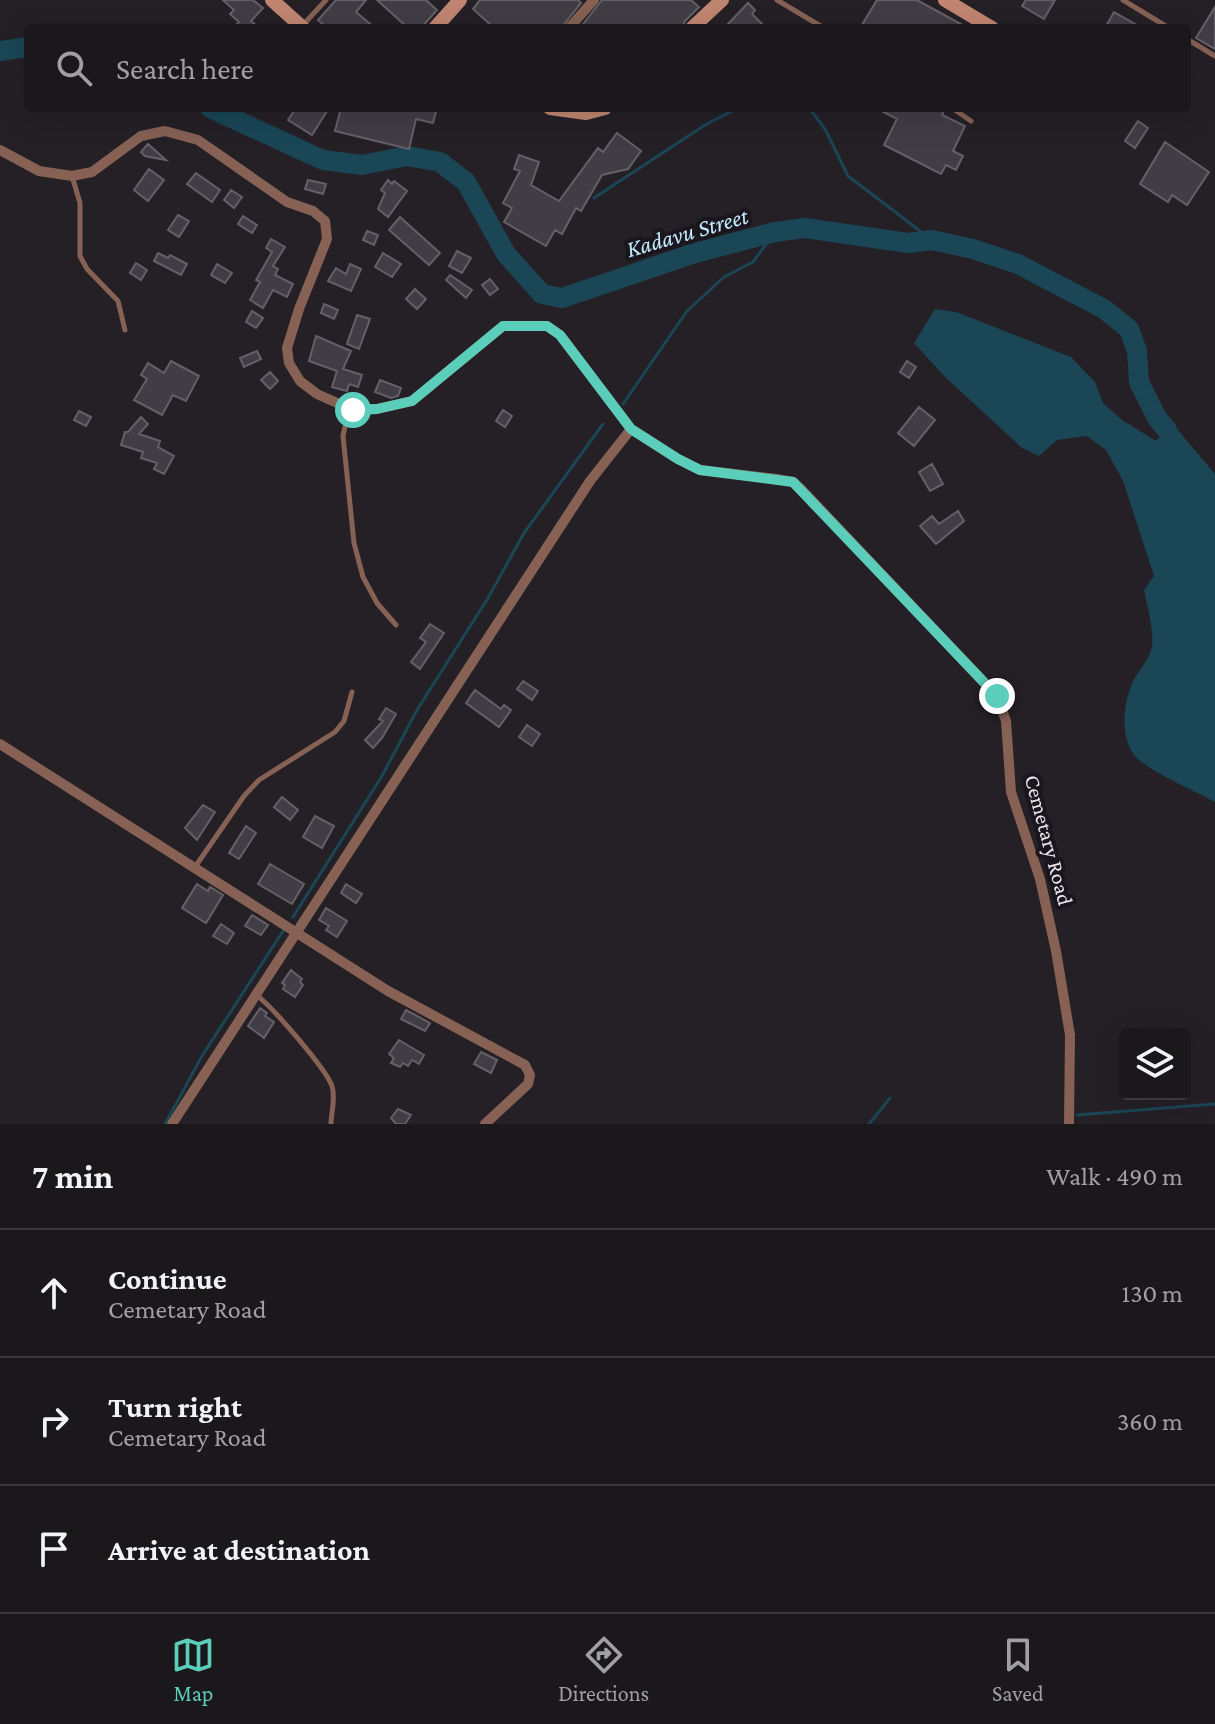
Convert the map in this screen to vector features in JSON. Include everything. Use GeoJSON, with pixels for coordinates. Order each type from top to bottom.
{"type":"FeatureCollection","features":[{"type":"Feature","properties":{"kind":"street"},"geometry":{"type":"LineString","coordinates":[[272,0],[299,24]]}},
{"type":"Feature","properties":{"kind":"street"},"geometry":{"type":"LineString","coordinates":[[439,24],[460,0]]}},
{"type":"Feature","properties":{"kind":"street"},"geometry":{"type":"LineString","coordinates":[[573,24],[594,0]]}},
{"type":"Feature","properties":{"kind":"street"},"geometry":{"type":"LineString","coordinates":[[696,24],[722,0]]}},
{"type":"Feature","properties":{"kind":"street"},"geometry":{"type":"LineString","coordinates":[[945,0],[985,24]]}},
{"type":"Feature","properties":{"kind":"street","name":"Cemetary Road"},"geometry":{"type":"LineString","coordinates":[[72,176],[92,172],[141,136],[165,131],[198,140],[287,202],[313,211],[325,221],[327,239],[287,348],[289,363],[300,381],[317,394],[349,408],[377,409],[412,401],[503,326],[547,326],[560,335],[631,429],[700,470],[793,482],[997,696],[1006,721],[1011,792],[1040,879],[1056,951],[1070,1035],[1069,1124]]}},
{"type":"Feature","properties":{"kind":"street"},"geometry":{"type":"LineString","coordinates":[[0,150],[39,171],[72,176]]}},
{"type":"Feature","properties":{"kind":"street"},"geometry":{"type":"LineString","coordinates":[[172,1124],[590,481],[631,429]]}},
{"type":"Feature","properties":{"kind":"street"},"geometry":{"type":"LineString","coordinates":[[0,744],[388,991],[525,1065],[530,1075],[528,1084],[485,1124]]}},
{"type":"Feature","properties":{"kind":"lane"},"geometry":{"type":"LineString","coordinates":[[305,24],[326,0]]}},
{"type":"Feature","properties":{"kind":"lane"},"geometry":{"type":"LineString","coordinates":[[777,0],[817,24]]}},
{"type":"Feature","properties":{"kind":"lane"},"geometry":{"type":"LineString","coordinates":[[1123,0],[1162,24]]}},
{"type":"Feature","properties":{"kind":"lane"},"geometry":{"type":"LineString","coordinates":[[1191,41],[1215,56]]}},
{"type":"Feature","properties":{"kind":"lane"},"geometry":{"type":"LineString","coordinates":[[958,112],[971,121]]}},
{"type":"Feature","properties":{"kind":"lane"},"geometry":{"type":"LineString","coordinates":[[72,176],[80,203],[80,256],[87,269],[118,301],[125,330]]}},
{"type":"Feature","properties":{"kind":"lane"},"geometry":{"type":"LineString","coordinates":[[349,408],[344,443],[354,543],[363,577],[377,603],[396,625]]}},
{"type":"Feature","properties":{"kind":"lane"},"geometry":{"type":"LineString","coordinates":[[194,867],[244,796],[259,780],[335,732],[344,721],[352,692]]}},
{"type":"Feature","properties":{"kind":"lane"},"geometry":{"type":"LineString","coordinates":[[255,994],[280,1019],[328,1078],[333,1095],[331,1124]]}},
{"type":"Feature","properties":{"kind":"water"},"geometry":{"type":"Polygon","coordinates":[[[935,309],[956,312],[1071,357],[1095,382],[1103,403],[1122,420],[1156,441],[1173,424],[1215,474],[1215,802],[1148,767],[1134,755],[1127,740],[1124,723],[1128,697],[1152,646],[1144,590],[1154,576],[1123,481],[1106,450],[1087,436],[1057,440],[1039,456],[1022,448],[945,377],[914,343],[935,309]]]}},
{"type":"Feature","properties":{"kind":"building"},"geometry":{"type":"Polygon","coordinates":[[[223,0],[253,0],[263,8],[251,21],[254,24],[237,24],[239,22],[230,14],[234,10],[223,0]]]}},
{"type":"Feature","properties":{"kind":"building"},"geometry":{"type":"Polygon","coordinates":[[[336,0],[366,0],[356,12],[370,24],[322,24],[318,20],[336,0]]]}},
{"type":"Feature","properties":{"kind":"building"},"geometry":{"type":"Polygon","coordinates":[[[377,0],[426,0],[437,10],[425,24],[404,24],[377,0]]]}},
{"type":"Feature","properties":{"kind":"building"},"geometry":{"type":"Polygon","coordinates":[[[480,0],[578,0],[581,3],[564,24],[490,24],[473,9],[480,0]]]}},
{"type":"Feature","properties":{"kind":"building"},"geometry":{"type":"Polygon","coordinates":[[[602,0],[691,0],[699,7],[684,24],[583,24],[602,0]]]}},
{"type":"Feature","properties":{"kind":"building"},"geometry":{"type":"Polygon","coordinates":[[[877,0],[917,0],[961,24],[862,24],[877,0]]]}},
{"type":"Feature","properties":{"kind":"building"},"geometry":{"type":"Polygon","coordinates":[[[1026,0],[1055,0],[1044,19],[1022,6],[1026,0]]]}},
{"type":"Feature","properties":{"kind":"building"},"geometry":{"type":"Polygon","coordinates":[[[748,3],[755,10],[752,14],[762,24],[728,24],[748,3]]]}},
{"type":"Feature","properties":{"kind":"building"},"geometry":{"type":"Polygon","coordinates":[[[1215,7],[1215,49],[1196,38],[1215,7]]]}},
{"type":"Feature","properties":{"kind":"building"},"geometry":{"type":"Polygon","coordinates":[[[1114,12],[1135,24],[1107,24],[1114,12]]]}},
{"type":"Feature","properties":{"kind":"building"},"geometry":{"type":"Polygon","coordinates":[[[293,112],[326,112],[312,135],[288,120],[293,112]]]}},
{"type":"Feature","properties":{"kind":"building"},"geometry":{"type":"Polygon","coordinates":[[[340,112],[436,112],[433,123],[416,119],[409,149],[335,131],[340,112]]]}},
{"type":"Feature","properties":{"kind":"building"},"geometry":{"type":"Polygon","coordinates":[[[884,112],[943,112],[942,115],[965,126],[953,151],[963,156],[956,170],[946,165],[941,174],[884,145],[897,119],[884,112]]]}},
{"type":"Feature","properties":{"kind":"building"},"geometry":{"type":"Polygon","coordinates":[[[1138,121],[1148,128],[1135,148],[1125,141],[1138,121]]]}},
{"type":"Feature","properties":{"kind":"building"},"geometry":{"type":"Polygon","coordinates":[[[617,133],[641,151],[628,169],[602,175],[581,211],[576,208],[562,234],[555,230],[546,246],[504,222],[512,208],[503,203],[520,171],[514,169],[519,155],[539,162],[531,185],[559,201],[598,148],[603,152],[617,133]]]}},
{"type":"Feature","properties":{"kind":"building"},"geometry":{"type":"Polygon","coordinates":[[[1165,142],[1209,172],[1187,205],[1172,195],[1168,202],[1140,184],[1165,142]]]}},
{"type":"Feature","properties":{"kind":"building"},"geometry":{"type":"Polygon","coordinates":[[[148,144],[166,160],[145,156],[141,152],[148,144]]]}},
{"type":"Feature","properties":{"kind":"building"},"geometry":{"type":"Polygon","coordinates":[[[149,169],[164,180],[148,201],[134,190],[149,169]]]}},
{"type":"Feature","properties":{"kind":"building"},"geometry":{"type":"Polygon","coordinates":[[[196,173],[220,190],[212,202],[187,184],[196,173]]]}},
{"type":"Feature","properties":{"kind":"building"},"geometry":{"type":"Polygon","coordinates":[[[308,180],[326,184],[323,194],[305,189],[308,180]]]}},
{"type":"Feature","properties":{"kind":"building"},"geometry":{"type":"Polygon","coordinates":[[[388,180],[407,191],[388,217],[378,209],[385,193],[381,190],[388,180]]]}},
{"type":"Feature","properties":{"kind":"building"},"geometry":{"type":"Polygon","coordinates":[[[231,190],[242,197],[234,208],[224,200],[231,190]]]}},
{"type":"Feature","properties":{"kind":"building"},"geometry":{"type":"Polygon","coordinates":[[[178,215],[189,221],[179,237],[168,230],[178,215]]]}},
{"type":"Feature","properties":{"kind":"building"},"geometry":{"type":"Polygon","coordinates":[[[243,216],[257,225],[252,233],[238,224],[243,216]]]}},
{"type":"Feature","properties":{"kind":"building"},"geometry":{"type":"Polygon","coordinates":[[[400,217],[440,253],[429,265],[389,230],[400,217]]]}},
{"type":"Feature","properties":{"kind":"building"},"geometry":{"type":"Polygon","coordinates":[[[367,231],[378,235],[374,245],[363,240],[367,231]]]}},
{"type":"Feature","properties":{"kind":"building"},"geometry":{"type":"Polygon","coordinates":[[[271,239],[285,247],[273,266],[278,269],[275,275],[293,284],[287,297],[273,290],[263,308],[250,300],[260,282],[256,280],[272,252],[266,248],[271,239]]]}},
{"type":"Feature","properties":{"kind":"building"},"geometry":{"type":"Polygon","coordinates":[[[457,251],[471,258],[462,273],[449,266],[457,251]]]}},
{"type":"Feature","properties":{"kind":"building"},"geometry":{"type":"Polygon","coordinates":[[[158,253],[187,264],[181,275],[154,261],[158,253]]]}},
{"type":"Feature","properties":{"kind":"building"},"geometry":{"type":"Polygon","coordinates":[[[383,253],[401,264],[392,277],[375,267],[383,253]]]}},
{"type":"Feature","properties":{"kind":"building"},"geometry":{"type":"Polygon","coordinates":[[[136,263],[147,270],[141,280],[130,273],[136,263]]]}},
{"type":"Feature","properties":{"kind":"building"},"geometry":{"type":"Polygon","coordinates":[[[217,264],[232,273],[225,283],[211,275],[217,264]]]}},
{"type":"Feature","properties":{"kind":"building"},"geometry":{"type":"Polygon","coordinates":[[[350,264],[361,269],[351,291],[328,281],[336,268],[346,274],[350,264]]]}},
{"type":"Feature","properties":{"kind":"building"},"geometry":{"type":"Polygon","coordinates":[[[450,275],[472,290],[466,298],[446,280],[450,275]]]}},
{"type":"Feature","properties":{"kind":"building"},"geometry":{"type":"Polygon","coordinates":[[[490,279],[498,289],[490,295],[482,285],[490,279]]]}},
{"type":"Feature","properties":{"kind":"building"},"geometry":{"type":"Polygon","coordinates":[[[415,289],[426,299],[417,309],[406,299],[415,289]]]}},
{"type":"Feature","properties":{"kind":"building"},"geometry":{"type":"Polygon","coordinates":[[[324,304],[338,310],[334,319],[321,313],[324,304]]]}},
{"type":"Feature","properties":{"kind":"building"},"geometry":{"type":"Polygon","coordinates":[[[252,311],[263,318],[256,328],[246,322],[252,311]]]}},
{"type":"Feature","properties":{"kind":"building"},"geometry":{"type":"Polygon","coordinates":[[[357,315],[370,319],[359,349],[347,344],[357,315]]]}},
{"type":"Feature","properties":{"kind":"building"},"geometry":{"type":"Polygon","coordinates":[[[316,336],[351,351],[343,369],[362,375],[358,387],[349,384],[347,391],[332,387],[337,371],[309,361],[316,336]]]}},
{"type":"Feature","properties":{"kind":"building"},"geometry":{"type":"Polygon","coordinates":[[[257,351],[261,359],[244,367],[240,358],[257,351]]]}},
{"type":"Feature","properties":{"kind":"building"},"geometry":{"type":"Polygon","coordinates":[[[171,361],[199,376],[186,401],[173,395],[162,415],[134,400],[147,379],[141,375],[148,363],[164,373],[171,361]]]}},
{"type":"Feature","properties":{"kind":"building"},"geometry":{"type":"Polygon","coordinates":[[[907,361],[916,367],[909,378],[900,372],[907,361]]]}},
{"type":"Feature","properties":{"kind":"building"},"geometry":{"type":"Polygon","coordinates":[[[270,372],[278,381],[270,389],[261,380],[270,372]]]}},
{"type":"Feature","properties":{"kind":"building"},"geometry":{"type":"Polygon","coordinates":[[[380,380],[401,388],[398,396],[391,398],[375,392],[380,380]]]}},
{"type":"Feature","properties":{"kind":"building"},"geometry":{"type":"Polygon","coordinates":[[[919,407],[935,420],[914,446],[898,433],[919,407]]]}},
{"type":"Feature","properties":{"kind":"building"},"geometry":{"type":"Polygon","coordinates":[[[503,410],[512,416],[505,427],[496,421],[503,410]]]}},
{"type":"Feature","properties":{"kind":"building"},"geometry":{"type":"Polygon","coordinates":[[[79,411],[91,417],[86,426],[74,420],[79,411]]]}},
{"type":"Feature","properties":{"kind":"building"},"geometry":{"type":"Polygon","coordinates":[[[141,417],[148,424],[139,434],[160,441],[158,447],[174,456],[164,474],[154,469],[157,463],[141,458],[143,452],[121,445],[125,432],[141,417]]]}},
{"type":"Feature","properties":{"kind":"building"},"geometry":{"type":"Polygon","coordinates":[[[932,464],[943,484],[930,491],[919,472],[932,464]]]}},
{"type":"Feature","properties":{"kind":"building"},"geometry":{"type":"Polygon","coordinates":[[[958,511],[964,521],[936,544],[920,526],[932,516],[939,524],[958,511]]]}},
{"type":"Feature","properties":{"kind":"building"},"geometry":{"type":"Polygon","coordinates":[[[430,624],[444,633],[420,669],[411,662],[426,642],[420,638],[430,624]]]}},
{"type":"Feature","properties":{"kind":"building"},"geometry":{"type":"Polygon","coordinates":[[[523,681],[538,691],[532,700],[517,689],[523,681]]]}},
{"type":"Feature","properties":{"kind":"building"},"geometry":{"type":"Polygon","coordinates":[[[475,690],[501,709],[504,705],[511,710],[499,727],[466,703],[475,690]]]}},
{"type":"Feature","properties":{"kind":"building"},"geometry":{"type":"Polygon","coordinates":[[[386,708],[396,714],[373,748],[365,740],[383,721],[379,719],[386,708]]]}},
{"type":"Feature","properties":{"kind":"building"},"geometry":{"type":"Polygon","coordinates":[[[527,725],[540,734],[532,746],[519,737],[527,725]]]}},
{"type":"Feature","properties":{"kind":"building"},"geometry":{"type":"Polygon","coordinates":[[[282,797],[298,810],[290,820],[274,807],[282,797]]]}},
{"type":"Feature","properties":{"kind":"building"},"geometry":{"type":"Polygon","coordinates":[[[203,805],[215,812],[197,840],[185,828],[203,805]]]}},
{"type":"Feature","properties":{"kind":"building"},"geometry":{"type":"Polygon","coordinates":[[[315,816],[334,826],[322,848],[303,837],[315,816]]]}},
{"type":"Feature","properties":{"kind":"building"},"geometry":{"type":"Polygon","coordinates":[[[246,826],[256,833],[239,859],[229,853],[246,826]]]}},
{"type":"Feature","properties":{"kind":"building"},"geometry":{"type":"Polygon","coordinates":[[[270,864],[304,884],[292,904],[258,884],[270,864]]]}},
{"type":"Feature","properties":{"kind":"building"},"geometry":{"type":"Polygon","coordinates":[[[197,884],[223,895],[206,923],[182,908],[197,884]]]}},
{"type":"Feature","properties":{"kind":"building"},"geometry":{"type":"Polygon","coordinates":[[[346,884],[362,894],[356,903],[341,893],[346,884]]]}},
{"type":"Feature","properties":{"kind":"building"},"geometry":{"type":"Polygon","coordinates":[[[326,908],[347,921],[337,937],[326,930],[329,926],[319,920],[326,908]]]}},
{"type":"Feature","properties":{"kind":"building"},"geometry":{"type":"Polygon","coordinates":[[[252,915],[268,925],[261,935],[245,926],[252,915]]]}},
{"type":"Feature","properties":{"kind":"building"},"geometry":{"type":"Polygon","coordinates":[[[221,924],[234,933],[227,944],[213,936],[221,924]]]}},
{"type":"Feature","properties":{"kind":"building"},"geometry":{"type":"Polygon","coordinates":[[[291,970],[302,979],[300,982],[303,985],[295,997],[283,989],[285,985],[282,983],[291,970]]]}},
{"type":"Feature","properties":{"kind":"building"},"geometry":{"type":"Polygon","coordinates":[[[260,1008],[274,1022],[264,1038],[248,1026],[260,1008]]]}},
{"type":"Feature","properties":{"kind":"building"},"geometry":{"type":"Polygon","coordinates":[[[406,1010],[430,1023],[425,1031],[401,1019],[406,1010]]]}},
{"type":"Feature","properties":{"kind":"building"},"geometry":{"type":"Polygon","coordinates":[[[399,1040],[424,1055],[419,1064],[412,1060],[408,1066],[391,1063],[394,1058],[389,1054],[399,1040]]]}},
{"type":"Feature","properties":{"kind":"building"},"geometry":{"type":"Polygon","coordinates":[[[481,1052],[497,1060],[491,1073],[474,1064],[481,1052]]]}},
{"type":"Feature","properties":{"kind":"building"},"geometry":{"type":"Polygon","coordinates":[[[398,1109],[411,1115],[405,1124],[396,1124],[391,1118],[398,1109]]]}},
{"type":"Feature","properties":{"kind":"waterway","name":"Kadavu Street"},"geometry":{"type":"LineString","coordinates":[[0,51],[24,48]]}},
{"type":"Feature","properties":{"kind":"waterway","name":"Kadavu Street"},"geometry":{"type":"LineString","coordinates":[[219,112],[323,160],[362,165],[407,156],[440,162],[466,182],[506,254],[542,294],[562,298],[695,253],[775,232],[805,228],[908,243],[932,240],[1018,264],[1104,309],[1129,329],[1137,351],[1139,382],[1157,418],[1167,430]]}},
{"type":"Feature","properties":{"kind":"waterway"},"geometry":{"type":"LineString","coordinates":[[594,198],[705,125],[730,112]]}},
{"type":"Feature","properties":{"kind":"waterway"},"geometry":{"type":"LineString","coordinates":[[812,112],[825,129],[848,176],[932,240]]}},
{"type":"Feature","properties":{"kind":"waterway"},"geometry":{"type":"LineString","coordinates":[[623,404],[687,311],[724,277],[753,262],[775,232]]}},
{"type":"Feature","properties":{"kind":"waterway"},"geometry":{"type":"LineString","coordinates":[[293,917],[382,776],[417,710],[488,598],[524,533],[603,424]]}},
{"type":"Feature","properties":{"kind":"waterway"},"geometry":{"type":"LineString","coordinates":[[165,1124],[202,1056],[283,931]]}},
{"type":"Feature","properties":{"kind":"waterway"},"geometry":{"type":"LineString","coordinates":[[869,1124],[890,1098]]}},
{"type":"Feature","properties":{"kind":"waterway"},"geometry":{"type":"LineString","coordinates":[[1077,1115],[1215,1104]]}},
{"type":"Feature","properties":{"kind":"route"},"geometry":{"type":"LineString","coordinates":[[353,410],[377,409],[412,401],[503,326],[547,326],[560,335],[631,429],[678,459],[700,470],[793,482],[997,696]]}}]}
